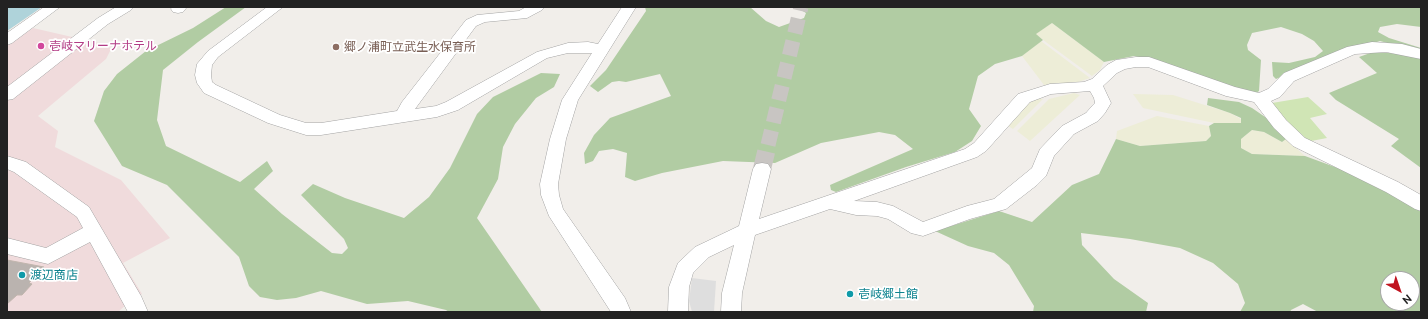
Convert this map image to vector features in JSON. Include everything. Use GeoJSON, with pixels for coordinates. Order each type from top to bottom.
{"type":"FeatureCollection","features":[{"type":"Feature","properties":{"kind":"street"},"geometry":{"type":"LineString","coordinates":[[7,40],[53,7]]}},
{"type":"Feature","properties":{"kind":"street"},"geometry":{"type":"LineString","coordinates":[[7,96],[93,28],[126,7]]}},
{"type":"Feature","properties":{"kind":"street"},"geometry":{"type":"LineString","coordinates":[[276,7],[213,54],[205,64],[203,75],[205,83],[210,89],[274,119],[306,129],[321,129],[403,116],[419,115],[452,106],[542,55],[558,50],[588,47],[602,50]]}},
{"type":"Feature","properties":{"kind":"street"},"geometry":{"type":"LineString","coordinates":[[403,116],[408,106],[471,23],[482,18],[522,15],[537,7]]}},
{"type":"Feature","properties":{"kind":"street"},"geometry":{"type":"LineString","coordinates":[[621,312],[618,304],[555,211],[550,196],[551,172],[568,106],[585,75],[629,7]]}},
{"type":"Feature","properties":{"kind":"street"},"geometry":{"type":"LineString","coordinates":[[678,312],[679,287],[685,269],[702,252],[746,231],[971,153],[980,147],[1024,98],[1050,89],[1084,87],[1097,83],[1112,68],[1121,64],[1149,62],[1232,92],[1258,98],[1267,97],[1274,93],[1289,77],[1352,50],[1372,47],[1386,47],[1421,54]]}},
{"type":"Feature","properties":{"kind":"street"},"geometry":{"type":"LineString","coordinates":[[828,202],[856,208],[877,209],[893,213],[917,228],[923,229],[967,213],[1000,204],[1031,180],[1040,171],[1046,153],[1068,130],[1092,117],[1099,109],[1103,103],[1102,98],[1094,84]]}},
{"type":"Feature","properties":{"kind":"street"},"geometry":{"type":"LineString","coordinates":[[1258,98],[1280,124],[1300,142],[1392,187],[1421,204]]}},
{"type":"Feature","properties":{"kind":"street"},"geometry":{"type":"LineString","coordinates":[[7,162],[20,167],[83,212],[94,231],[132,309]]}},
{"type":"Feature","properties":{"kind":"street"},"geometry":{"type":"LineString","coordinates":[[731,312],[732,293],[762,169]]}},
{"type":"Feature","properties":{"kind":"street"},"geometry":{"type":"LineString","coordinates":[[7,246],[48,256],[94,231]]}},
{"type":"Feature","properties":{"kind":"shaded area"},"geometry":{"type":"Polygon","coordinates":[[[33,28],[107,45],[111,49],[106,59],[38,116],[58,131],[55,147],[121,180],[170,238],[123,263],[142,294],[129,302],[118,312],[7,312],[7,45],[33,28]]]}},
{"type":"Feature","properties":{"kind":"shaded area"},"geometry":{"type":"Polygon","coordinates":[[[692,278],[716,281],[714,312],[692,312],[689,301],[692,278]]]}},
{"type":"Feature","properties":{"kind":"green space"},"geometry":{"type":"Polygon","coordinates":[[[226,7],[246,7],[163,70],[157,120],[166,146],[240,182],[267,161],[273,171],[254,189],[282,214],[332,253],[342,254],[348,248],[344,239],[301,195],[313,184],[345,198],[404,218],[429,197],[450,168],[477,114],[493,97],[541,73],[560,74],[554,87],[536,98],[515,124],[503,147],[498,179],[477,218],[542,312],[449,312],[408,301],[367,304],[321,291],[296,298],[277,300],[260,297],[249,286],[239,257],[167,185],[122,166],[94,121],[104,91],[117,74],[146,51],[193,28],[226,7]]]}},
{"type":"Feature","properties":{"kind":"green space"},"geometry":{"type":"Polygon","coordinates":[[[645,7],[750,7],[766,21],[779,27],[804,18],[806,13],[796,7],[1421,7],[1421,27],[1397,24],[1380,27],[1378,32],[1389,38],[1421,48],[1421,52],[1380,41],[1321,60],[1276,79],[1273,76],[1272,62],[1289,63],[1315,57],[1323,51],[1314,41],[1302,34],[1281,27],[1252,33],[1247,45],[1248,50],[1261,60],[1259,91],[1256,93],[1244,92],[1149,59],[1134,56],[1104,62],[1052,23],[1036,34],[1043,40],[1022,56],[995,64],[978,76],[969,109],[981,126],[972,141],[955,152],[906,167],[836,192],[831,190],[830,185],[913,149],[895,135],[879,132],[821,143],[775,163],[723,161],[662,173],[635,181],[625,177],[627,153],[613,149],[599,151],[593,161],[585,164],[584,153],[594,135],[610,118],[671,96],[660,74],[626,82],[612,82],[598,92],[590,86],[606,70],[646,11],[645,7]]]}},
{"type":"Feature","properties":{"kind":"green space"},"geometry":{"type":"Polygon","coordinates":[[[1052,23],[1104,62],[1100,70],[1092,76],[1035,34],[1052,23]]]}},
{"type":"Feature","properties":{"kind":"green space"},"geometry":{"type":"Polygon","coordinates":[[[1041,41],[1090,78],[1078,82],[1044,85],[1022,56],[1041,41]]]}},
{"type":"Feature","properties":{"kind":"green space"},"geometry":{"type":"Polygon","coordinates":[[[1373,52],[1407,54],[1421,59],[1421,168],[1391,146],[1399,139],[1336,100],[1329,93],[1377,73],[1359,57],[1373,52]]]}},
{"type":"Feature","properties":{"kind":"green space"},"geometry":{"type":"Polygon","coordinates":[[[1074,93],[1080,95],[1030,141],[1017,131],[1049,99],[1074,93]]]}},
{"type":"Feature","properties":{"kind":"green space"},"geometry":{"type":"Polygon","coordinates":[[[1133,94],[1173,95],[1230,113],[1241,119],[1241,124],[1214,123],[1143,108],[1133,94]]]}},
{"type":"Feature","properties":{"kind":"green space"},"geometry":{"type":"Polygon","coordinates":[[[1308,97],[1327,114],[1310,118],[1327,138],[1306,142],[1290,129],[1272,103],[1308,97]]]}},
{"type":"Feature","properties":{"kind":"green space"},"geometry":{"type":"Polygon","coordinates":[[[1037,98],[1043,99],[1013,129],[1008,126],[1027,104],[1037,98]]]}},
{"type":"Feature","properties":{"kind":"green space"},"geometry":{"type":"Polygon","coordinates":[[[1208,98],[1239,102],[1252,108],[1268,119],[1286,139],[1282,142],[1264,132],[1252,130],[1241,139],[1241,148],[1252,154],[1305,156],[1354,174],[1421,211],[1421,312],[1318,312],[1303,304],[1290,312],[1240,312],[1245,303],[1238,284],[1213,263],[1180,248],[1130,239],[1081,233],[1082,245],[1114,279],[1148,303],[1146,312],[1033,312],[1034,306],[1009,265],[994,253],[968,246],[935,231],[999,211],[1032,222],[1072,185],[1099,174],[1116,139],[1140,146],[1206,141],[1211,136],[1209,126],[1214,123],[1241,123],[1241,118],[1207,105],[1208,98]]]}},
{"type":"Feature","properties":{"kind":"green space"},"geometry":{"type":"Polygon","coordinates":[[[1157,116],[1209,126],[1211,136],[1206,141],[1140,146],[1116,139],[1117,131],[1157,116]]]}},
{"type":"Feature","properties":{"kind":"green space"},"geometry":{"type":"Polygon","coordinates":[[[1252,130],[1264,132],[1282,142],[1286,139],[1305,156],[1252,154],[1241,148],[1241,139],[1252,130]]]}},
{"type":"Feature","properties":{"kind":"water"},"geometry":{"type":"Polygon","coordinates":[[[7,7],[42,7],[7,31],[7,7]]]}},
{"type":"Feature","properties":{"kind":"building","name":"渡辺商店"},"geometry":{"type":"Polygon","coordinates":[[[7,260],[44,267],[29,283],[32,284],[22,295],[17,295],[7,304],[7,260]]]}},
{"type":"Feature","properties":{"kind":"tunnel"},"geometry":{"type":"LineString","coordinates":[[768,145],[801,7]]}},
{"type":"Feature","properties":{"kind":"tunnel"},"geometry":{"type":"LineString","coordinates":[[762,169],[768,144]]}},
{"type":"Feature","properties":{"kind":"place","name":"壱岐マリーナホテル"},"geometry":{"type":"Point","coordinates":[41,46]}},
{"type":"Feature","properties":{"kind":"place","name":"郷ノ浦町立武生水保育所"},"geometry":{"type":"Point","coordinates":[336,47]}},
{"type":"Feature","properties":{"kind":"place","name":"渡辺商店"},"geometry":{"type":"Point","coordinates":[22,275]}},
{"type":"Feature","properties":{"kind":"place","name":"壱岐郷土館"},"geometry":{"type":"Point","coordinates":[850,294]}}]}
